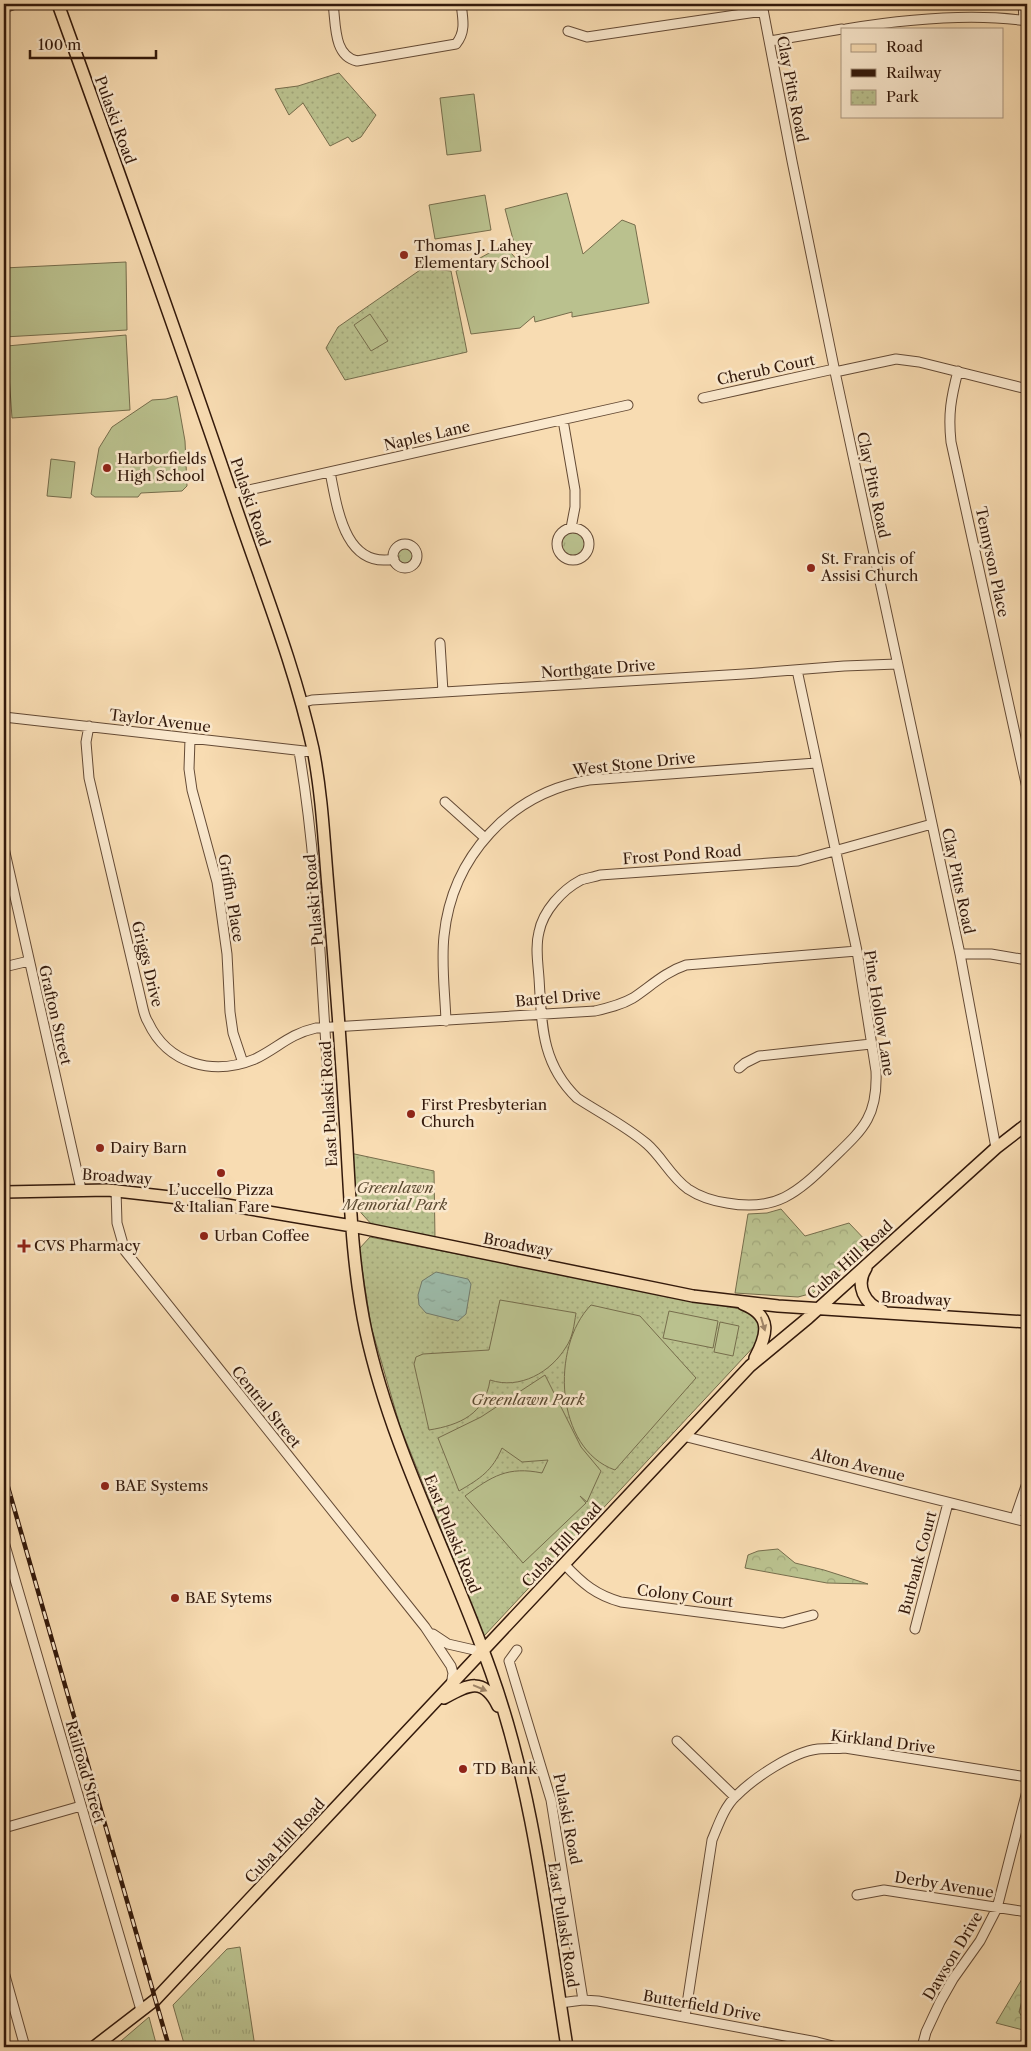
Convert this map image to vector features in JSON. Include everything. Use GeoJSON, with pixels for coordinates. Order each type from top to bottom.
{"type":"FeatureCollection","features":[{"type":"Feature","properties":{"kind":"main road","name":"Pulaski Road"},"geometry":{"type":"LineString","coordinates":[[58,4],[204,409],[302,703],[321,800],[340,1027]]}},
{"type":"Feature","properties":{"kind":"main road","name":"East Pulaski Road"},"geometry":{"type":"LineString","coordinates":[[340,1027],[352,1226],[360,1299],[374,1368],[418,1492],[483,1652],[510,1732],[532,1830],[568,2047]]}},
{"type":"Feature","properties":{"kind":"main road","name":"Cuba Hill Road"},"geometry":{"type":"LineString","coordinates":[[94,2047],[155,2000],[750,1366],[818,1309],[996,1148],[1027,1124]]}},
{"type":"Feature","properties":{"kind":"main road","name":"Broadway"},"geometry":{"type":"LineString","coordinates":[[4,1192],[81,1189],[116,1190],[197,1200],[352,1226],[684,1294],[818,1309],[1027,1322]]}},
{"type":"Feature","properties":{"kind":"main road"},"geometry":{"type":"LineString","coordinates":[[868,1264],[861,1278],[862,1292],[873,1306],[892,1313]]}},
{"type":"Feature","properties":{"kind":"main road"},"geometry":{"type":"LineString","coordinates":[[727,1300],[752,1308],[764,1320],[763,1341],[750,1366]]}},
{"type":"Feature","properties":{"kind":"main road"},"geometry":{"type":"LineString","coordinates":[[436,1702],[465,1686],[477,1685],[488,1691],[495,1700],[510,1732]]}},
{"type":"Feature","properties":{"kind":"street"},"geometry":{"type":"LineString","coordinates":[[4,8],[14,4]]}},
{"type":"Feature","properties":{"kind":"street"},"geometry":{"type":"LineString","coordinates":[[333,4],[338,44],[342,52],[350,59],[357,61],[456,44],[464,29],[461,4]]}},
{"type":"Feature","properties":{"kind":"street"},"geometry":{"type":"LineString","coordinates":[[854,28],[914,20],[987,18],[1025,20],[1022,4]]}},
{"type":"Feature","properties":{"kind":"street"},"geometry":{"type":"LineString","coordinates":[[568,31],[587,37],[763,7]]}},
{"type":"Feature","properties":{"kind":"street","name":"Clay Pitts Road"},"geometry":{"type":"LineString","coordinates":[[763,7],[835,371],[960,954],[996,1148]]}},
{"type":"Feature","properties":{"kind":"street"},"geometry":{"type":"LineString","coordinates":[[770,41],[841,29]]}},
{"type":"Feature","properties":{"kind":"street","name":"Cherub Court"},"geometry":{"type":"LineString","coordinates":[[703,398],[896,360],[919,362],[1027,389]]}},
{"type":"Feature","properties":{"kind":"street","name":"Tennyson Place"},"geometry":{"type":"LineString","coordinates":[[958,371],[948,418],[951,442],[1027,788]]}},
{"type":"Feature","properties":{"kind":"street","name":"Naples Lane"},"geometry":{"type":"LineString","coordinates":[[231,494],[628,405]]}},
{"type":"Feature","properties":{"kind":"street"},"geometry":{"type":"LineString","coordinates":[[563,420],[575,490],[575,507],[571,528]]}},
{"type":"Feature","properties":{"kind":"street"},"geometry":{"type":"LineString","coordinates":[[330,472],[340,521],[350,540],[362,554],[383,561],[394,559]]}},
{"type":"Feature","properties":{"kind":"street"},"geometry":{"type":"LineString","coordinates":[[440,644],[443,692]]}},
{"type":"Feature","properties":{"kind":"street","name":"Northgate Drive"},"geometry":{"type":"LineString","coordinates":[[302,703],[312,700],[897,664]]}},
{"type":"Feature","properties":{"kind":"street","name":"Pine Hollow Lane"},"geometry":{"type":"LineString","coordinates":[[541,1014],[546,1048],[552,1064],[560,1078],[577,1098],[648,1145],[672,1175],[688,1189],[711,1200],[749,1206],[778,1202],[814,1176],[856,1136],[870,1117],[874,1106],[877,1089],[876,1071],[837,852],[797,670]]}},
{"type":"Feature","properties":{"kind":"street","name":"Taylor Avenue"},"geometry":{"type":"LineString","coordinates":[[4,717],[313,752]]}},
{"type":"Feature","properties":{"kind":"street","name":"Griggs Drive"},"geometry":{"type":"LineString","coordinates":[[90,726],[86,742],[89,778],[141,1000],[148,1023],[163,1045],[179,1058],[202,1066],[221,1068],[243,1063],[268,1051],[294,1034],[306,1030],[340,1027]]}},
{"type":"Feature","properties":{"kind":"street","name":"Griffin Place"},"geometry":{"type":"LineString","coordinates":[[190,739],[188,754],[192,790],[217,882],[226,944],[230,1012],[233,1032],[243,1063]]}},
{"type":"Feature","properties":{"kind":"street"},"geometry":{"type":"LineString","coordinates":[[298,750],[306,794],[311,842],[322,976],[323,1028],[332,1128]]}},
{"type":"Feature","properties":{"kind":"street","name":"West Stone Drive"},"geometry":{"type":"LineString","coordinates":[[446,1021],[443,960],[446,918],[460,876],[485,838],[505,818],[528,802],[570,783],[599,779],[816,763]]}},
{"type":"Feature","properties":{"kind":"street"},"geometry":{"type":"LineString","coordinates":[[445,802],[485,838]]}},
{"type":"Feature","properties":{"kind":"street","name":"Frost Pond Road"},"geometry":{"type":"LineString","coordinates":[[541,1014],[539,932],[552,906],[564,892],[582,880],[622,872],[798,861],[837,852],[932,824]]}},
{"type":"Feature","properties":{"kind":"street","name":"Grafton Street"},"geometry":{"type":"LineString","coordinates":[[4,848],[81,1189]]}},
{"type":"Feature","properties":{"kind":"street","name":"Bartel Drive"},"geometry":{"type":"LineString","coordinates":[[340,1027],[595,1011],[615,1006],[631,999],[660,977],[686,965],[856,951]]}},
{"type":"Feature","properties":{"kind":"street"},"geometry":{"type":"LineString","coordinates":[[960,954],[991,954],[1027,960]]}},
{"type":"Feature","properties":{"kind":"street"},"geometry":{"type":"LineString","coordinates":[[4,967],[29,961]]}},
{"type":"Feature","properties":{"kind":"street"},"geometry":{"type":"LineString","coordinates":[[739,1068],[745,1062],[759,1056],[871,1044]]}},
{"type":"Feature","properties":{"kind":"street","name":"Central Street"},"geometry":{"type":"LineString","coordinates":[[116,1190],[117,1223],[125,1251],[132,1262],[425,1627],[451,1666],[453,1673],[451,1686]]}},
{"type":"Feature","properties":{"kind":"street","name":"Alton Avenue"},"geometry":{"type":"LineString","coordinates":[[683,1436],[1027,1522]]}},
{"type":"Feature","properties":{"kind":"street"},"geometry":{"type":"LineString","coordinates":[[1015,1518],[1027,1483]]}},
{"type":"Feature","properties":{"kind":"street","name":"Burbank Court"},"geometry":{"type":"LineString","coordinates":[[915,1630],[948,1503]]}},
{"type":"Feature","properties":{"kind":"street","name":"Railroad Street"},"geometry":{"type":"LineString","coordinates":[[4,1542],[141,2010]]}},
{"type":"Feature","properties":{"kind":"street","name":"Colony Court"},"geometry":{"type":"LineString","coordinates":[[565,1565],[590,1589],[604,1597],[622,1602],[783,1622],[813,1616]]}},
{"type":"Feature","properties":{"kind":"street","name":"Central Street"},"geometry":{"type":"LineString","coordinates":[[425,1627],[437,1638],[448,1644],[483,1652]]}},
{"type":"Feature","properties":{"kind":"street","name":"Pulaski Road"},"geometry":{"type":"LineString","coordinates":[[517,1650],[509,1661],[551,1800],[583,2000]]}},
{"type":"Feature","properties":{"kind":"street"},"geometry":{"type":"LineString","coordinates":[[677,1741],[735,1797]]}},
{"type":"Feature","properties":{"kind":"street","name":"Kirkland Drive"},"geometry":{"type":"LineString","coordinates":[[686,2017],[712,1840],[722,1818],[735,1797],[768,1771],[795,1756],[817,1749],[845,1748],[1027,1777]]}},
{"type":"Feature","properties":{"kind":"street","name":"Dawson Drive"},"geometry":{"type":"LineString","coordinates":[[922,2047],[926,2032],[940,2002],[953,1979],[980,1941],[998,1908],[1027,1791]]}},
{"type":"Feature","properties":{"kind":"street"},"geometry":{"type":"LineString","coordinates":[[4,1828],[81,1806]]}},
{"type":"Feature","properties":{"kind":"street","name":"Derby Avenue"},"geometry":{"type":"LineString","coordinates":[[857,1895],[884,1890],[1027,1912]]}},
{"type":"Feature","properties":{"kind":"street"},"geometry":{"type":"LineString","coordinates":[[4,1972],[25,2047]]}},
{"type":"Feature","properties":{"kind":"street","name":"Butterfield Drive"},"geometry":{"type":"LineString","coordinates":[[560,2003],[583,2000],[686,2017],[837,2047]]}},
{"type":"Feature","properties":{"kind":"green space"},"geometry":{"type":"Polygon","coordinates":[[[339,73],[376,115],[361,137],[352,142],[348,137],[330,146],[303,103],[289,115],[275,89],[298,86],[339,73]]]}},
{"type":"Feature","properties":{"kind":"green space"},"geometry":{"type":"Polygon","coordinates":[[[474,94],[481,151],[447,155],[440,98],[474,94]]]}},
{"type":"Feature","properties":{"kind":"green space"},"geometry":{"type":"Polygon","coordinates":[[[567,193],[583,254],[622,220],[635,225],[649,303],[572,317],[572,312],[535,322],[534,316],[520,328],[471,334],[456,271],[504,245],[519,262],[505,209],[567,193]]]}},
{"type":"Feature","properties":{"kind":"green space"},"geometry":{"type":"Polygon","coordinates":[[[485,195],[491,230],[435,239],[429,205],[485,195]]]}},
{"type":"Feature","properties":{"kind":"green space"},"geometry":{"type":"Polygon","coordinates":[[[126,262],[127,330],[4,337],[4,268],[126,262]]]}},
{"type":"Feature","properties":{"kind":"green space"},"geometry":{"type":"Polygon","coordinates":[[[423,268],[451,271],[467,352],[345,380],[326,348],[338,327],[423,268]]]}},
{"type":"Feature","properties":{"kind":"green space"},"geometry":{"type":"Polygon","coordinates":[[[370,314],[388,341],[371,351],[354,325],[370,314]]]}},
{"type":"Feature","properties":{"kind":"green space"},"geometry":{"type":"Polygon","coordinates":[[[126,335],[130,410],[12,418],[7,346],[126,335]]]}},
{"type":"Feature","properties":{"kind":"green space"},"geometry":{"type":"Polygon","coordinates":[[[177,396],[185,441],[187,486],[182,491],[141,493],[138,497],[95,497],[91,494],[99,448],[112,427],[152,400],[177,396]]]}},
{"type":"Feature","properties":{"kind":"green space"},"geometry":{"type":"Polygon","coordinates":[[[51,459],[75,462],[71,498],[47,496],[51,459]]]}},
{"type":"Feature","properties":{"kind":"green space"},"geometry":{"type":"Polygon","coordinates":[[[573,531],[582,535],[586,544],[582,553],[573,557],[564,553],[560,544],[564,535],[573,531]]]}},
{"type":"Feature","properties":{"kind":"green space"},"geometry":{"type":"Polygon","coordinates":[[[405,546],[412,549],[415,556],[412,563],[405,566],[398,563],[395,556],[398,549],[405,546]]]}},
{"type":"Feature","properties":{"kind":"green space","name":"Greenlawn Memorial Park"},"geometry":{"type":"Polygon","coordinates":[[[350,1153],[434,1171],[435,1239],[373,1226],[353,1204],[350,1153]]]}},
{"type":"Feature","properties":{"kind":"green space"},"geometry":{"type":"Polygon","coordinates":[[[781,1209],[805,1236],[849,1223],[870,1245],[813,1293],[798,1297],[735,1293],[748,1214],[767,1213],[781,1209]]]}},
{"type":"Feature","properties":{"kind":"green space","name":"Greenlawn Park"},"geometry":{"type":"Polygon","coordinates":[[[370,1237],[750,1311],[762,1324],[759,1341],[484,1636],[400,1426],[371,1326],[359,1249],[370,1237]]]}},
{"type":"Feature","properties":{"kind":"green space"},"geometry":{"type":"Polygon","coordinates":[[[500,1300],[576,1313],[573,1331],[568,1343],[560,1356],[552,1364],[534,1377],[512,1383],[490,1380],[483,1401],[469,1416],[451,1425],[429,1430],[414,1364],[416,1357],[423,1354],[489,1350],[500,1300]]]}},
{"type":"Feature","properties":{"kind":"green space"},"geometry":{"type":"Polygon","coordinates":[[[591,1305],[640,1316],[696,1378],[615,1470],[595,1459],[580,1441],[570,1420],[565,1395],[565,1370],[569,1346],[578,1323],[591,1305]]]}},
{"type":"Feature","properties":{"kind":"green space"},"geometry":{"type":"Polygon","coordinates":[[[669,1311],[718,1321],[713,1348],[663,1338],[669,1311]]]}},
{"type":"Feature","properties":{"kind":"green space"},"geometry":{"type":"Polygon","coordinates":[[[720,1322],[739,1326],[733,1356],[714,1352],[720,1322]]]}},
{"type":"Feature","properties":{"kind":"green space"},"geometry":{"type":"Polygon","coordinates":[[[545,1375],[581,1447],[601,1471],[587,1502],[580,1496],[586,1503],[523,1563],[465,1496],[501,1474],[519,1471],[542,1473],[548,1460],[522,1462],[502,1448],[494,1463],[485,1473],[459,1491],[438,1438],[481,1417],[545,1375]]]}},
{"type":"Feature","properties":{"kind":"green space"},"geometry":{"type":"Polygon","coordinates":[[[778,1549],[795,1563],[868,1584],[827,1583],[745,1568],[748,1555],[758,1551],[778,1549]]]}},
{"type":"Feature","properties":{"kind":"green space"},"geometry":{"type":"Polygon","coordinates":[[[240,1947],[255,2047],[185,2047],[173,2005],[227,1949],[240,1947]]]}},
{"type":"Feature","properties":{"kind":"green space"},"geometry":{"type":"Polygon","coordinates":[[[1022,1979],[1027,1980],[1027,1992],[1024,1993],[1019,2012],[1024,2020],[1027,2021],[1027,2031],[996,2023],[1022,1979]]]}},
{"type":"Feature","properties":{"kind":"green space"},"geometry":{"type":"Polygon","coordinates":[[[1027,1992],[1027,2021],[1019,2013],[1024,1993],[1027,1992]]]}},
{"type":"Feature","properties":{"kind":"green space"},"geometry":{"type":"Polygon","coordinates":[[[149,2017],[157,2047],[114,2047],[149,2017]]]}},
{"type":"Feature","properties":{"kind":"water"},"geometry":{"type":"Polygon","coordinates":[[[436,1272],[468,1279],[471,1284],[466,1314],[458,1321],[426,1313],[419,1305],[418,1295],[422,1281],[436,1272]]]}},
{"type":"Feature","properties":{"kind":"railway"},"geometry":{"type":"LineString","coordinates":[[4,1473],[169,2047]]}},
{"type":"Feature","properties":{"kind":"place","name":"Thomas J. Lahey Elementary School"},"geometry":{"type":"Point","coordinates":[404,255]}},
{"type":"Feature","properties":{"kind":"place","name":"Harborfields High School"},"geometry":{"type":"Point","coordinates":[107,468]}},
{"type":"Feature","properties":{"kind":"place","name":"St. Francis of Assisi Church"},"geometry":{"type":"Point","coordinates":[811,568]}},
{"type":"Feature","properties":{"kind":"place","name":"First Presbyterian Church"},"geometry":{"type":"Point","coordinates":[411,1114]}},
{"type":"Feature","properties":{"kind":"place","name":"Dairy Barn"},"geometry":{"type":"Point","coordinates":[100,1148]}},
{"type":"Feature","properties":{"kind":"place","name":"L’uccello Pizza & Italian Fare"},"geometry":{"type":"Point","coordinates":[221,1173]}},
{"type":"Feature","properties":{"kind":"place","name":"Urban Coffee"},"geometry":{"type":"Point","coordinates":[204,1236]}},
{"type":"Feature","properties":{"kind":"place","name":"CVS Pharmacy"},"geometry":{"type":"Point","coordinates":[24,1246]}},
{"type":"Feature","properties":{"kind":"place","name":"BAE Systems"},"geometry":{"type":"Point","coordinates":[105,1486]}},
{"type":"Feature","properties":{"kind":"place","name":"BAE Sytems"},"geometry":{"type":"Point","coordinates":[175,1598]}},
{"type":"Feature","properties":{"kind":"place","name":"TD Bank"},"geometry":{"type":"Point","coordinates":[463,1769]}}]}
